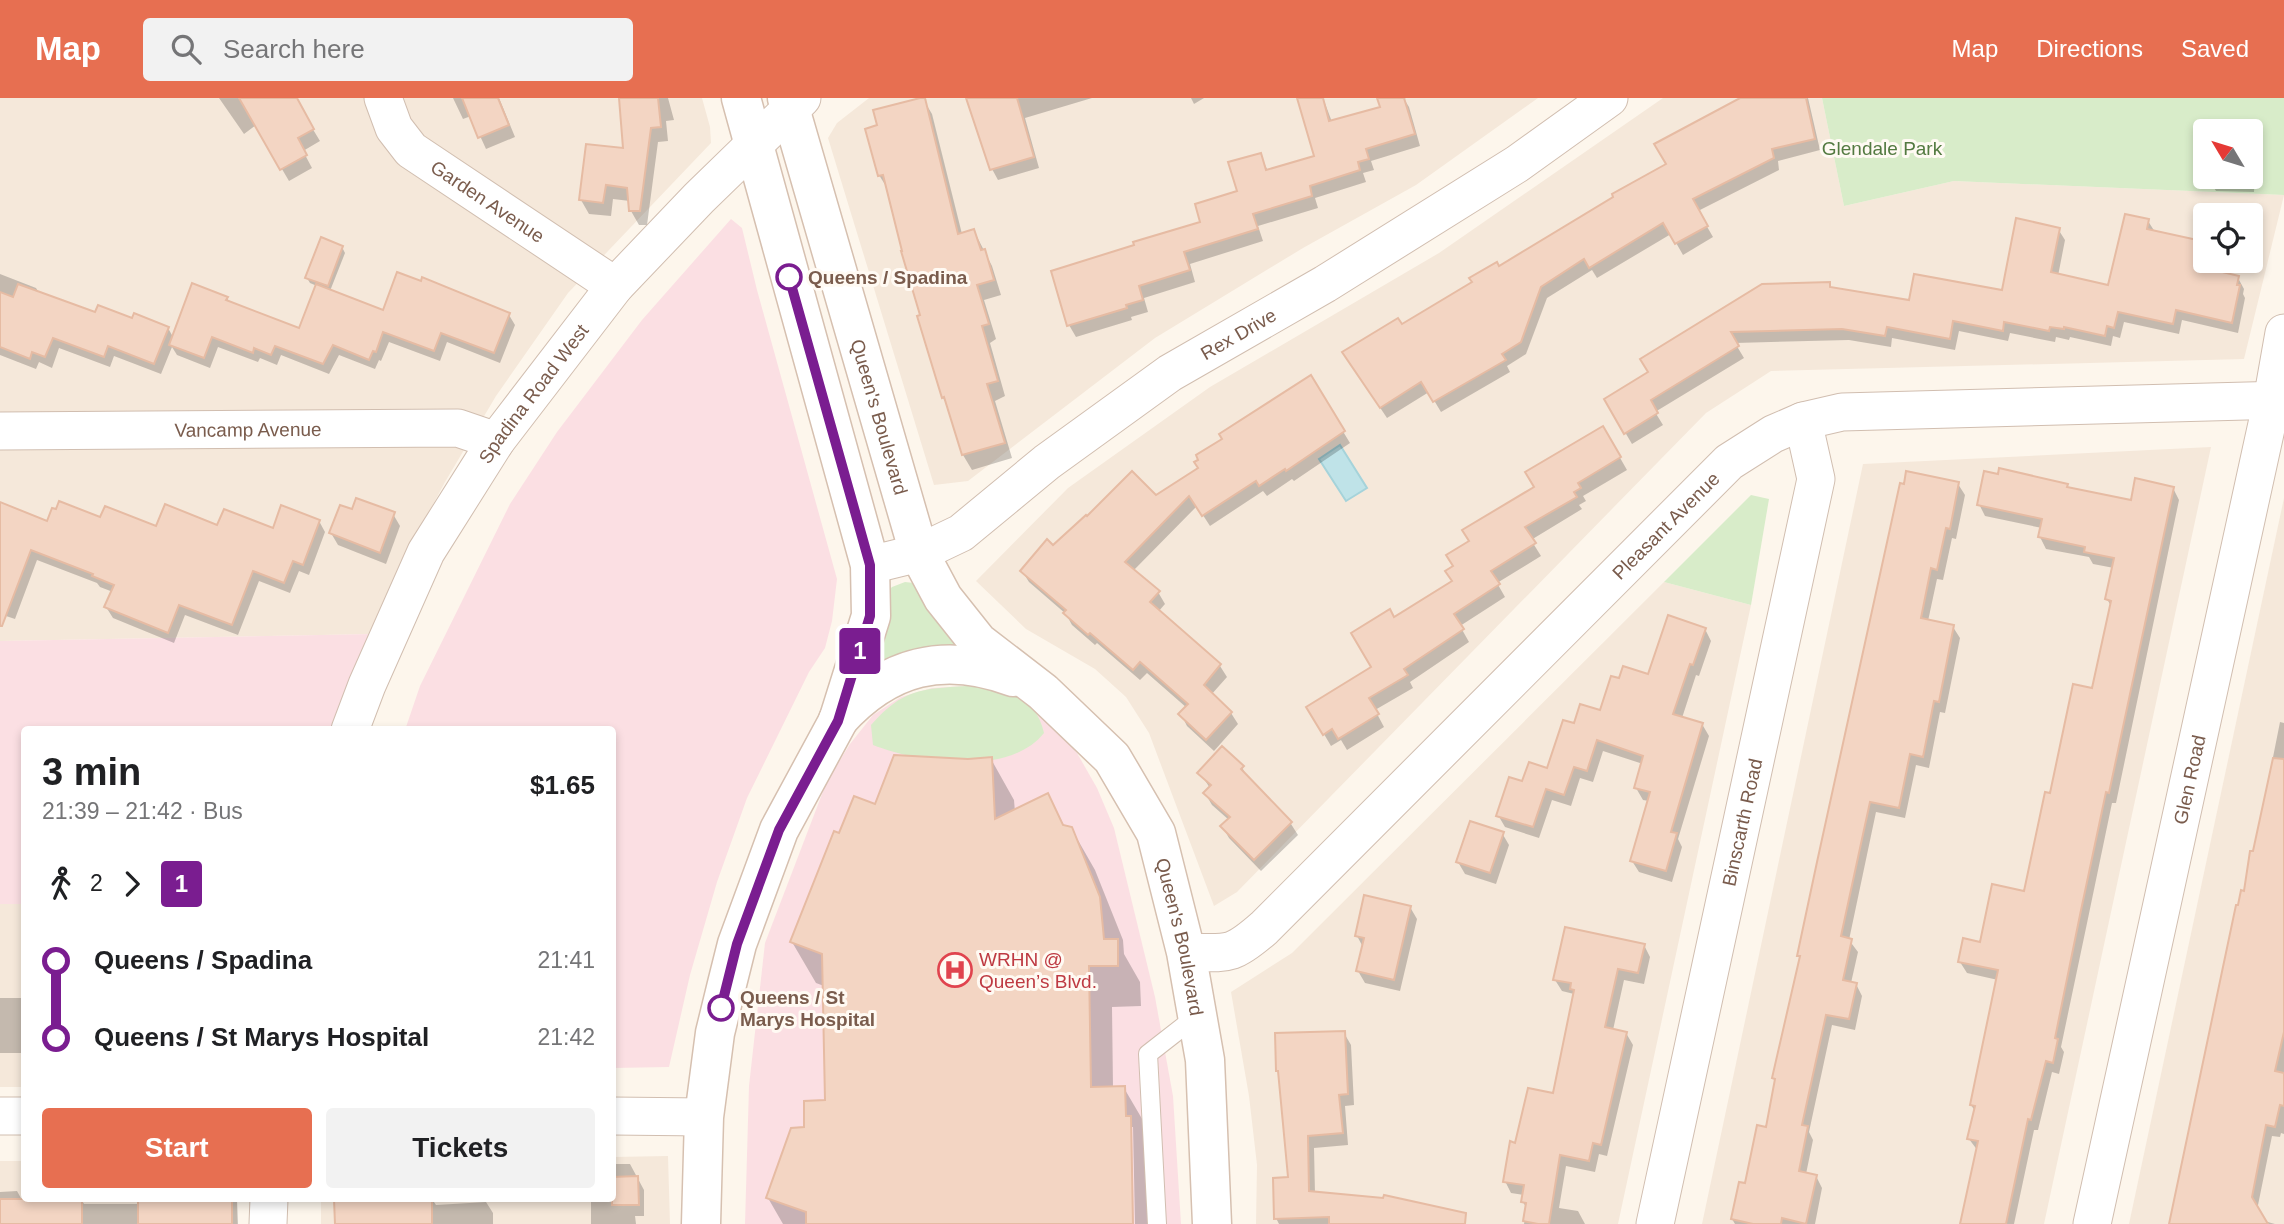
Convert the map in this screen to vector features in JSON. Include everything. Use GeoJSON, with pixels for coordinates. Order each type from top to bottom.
{"type":"FeatureCollection","features":[{"type":"Feature","properties":{"kind":"street","name":"Garden Avenue"},"geometry":{"type":"LineString","coordinates":[[383,98],[394,128],[411,150],[615,286]]}},
{"type":"Feature","properties":{"kind":"street","name":"Queen's Boulevard"},"geometry":{"type":"LineString","coordinates":[[701,1224],[704,1117],[715,1032],[737,944],[779,830],[838,721],[870,616],[870,565],[741,98]]}},
{"type":"Feature","properties":{"kind":"street","name":"Rex Drive"},"geometry":{"type":"LineString","coordinates":[[870,565],[919,553],[961,533],[1047,462],[1170,373],[1325,284],[1517,164],[1609,98]]}},
{"type":"Feature","properties":{"kind":"street","name":"Spadina Road West"},"geometry":{"type":"LineString","coordinates":[[351,726],[366,685],[426,552],[496,441],[615,286],[793,102]]}},
{"type":"Feature","properties":{"kind":"street","name":"Queen's Boulevard"},"geometry":{"type":"LineString","coordinates":[[793,102],[919,553],[943,598],[978,642],[1043,692],[1112,758],[1156,833],[1186,953],[1205,1060],[1212,1224]]}},
{"type":"Feature","properties":{"kind":"street","name":"Glen Road"},"geometry":{"type":"LineString","coordinates":[[2092,1224],[2278,401],[2284,333]]}},
{"type":"Feature","properties":{"kind":"street","name":"Pleasant Avenue"},"geometry":{"type":"LineString","coordinates":[[1186,953],[1225,954],[1242,947],[1264,928],[1729,462],[1773,434],[1804,421],[1842,412],[2278,401]]}},
{"type":"Feature","properties":{"kind":"street","name":"Binscarth Road"},"geometry":{"type":"LineString","coordinates":[[1655,1224],[1816,479],[1804,421]]}},
{"type":"Feature","properties":{"kind":"street","name":"Vancamp Avenue"},"geometry":{"type":"LineString","coordinates":[[0,431],[458,428],[496,441]]}},
{"type":"Feature","properties":{"kind":"street","name":"Queen's Boulevard"},"geometry":{"type":"LineString","coordinates":[[838,721],[855,702],[891,676],[930,664],[969,664],[1011,676],[1043,692]]}},
{"type":"Feature","properties":{"kind":"street"},"geometry":{"type":"LineString","coordinates":[[0,1116],[21,1116]]}},
{"type":"Feature","properties":{"kind":"street"},"geometry":{"type":"LineString","coordinates":[[616,1116],[704,1117]]}},
{"type":"Feature","properties":{"kind":"street"},"geometry":{"type":"LineString","coordinates":[[268,1224],[269,1202]]}},
{"type":"Feature","properties":{"kind":"lane"},"geometry":{"type":"LineString","coordinates":[[1157,1224],[1148,1054],[1198,1015]]}},
{"type":"Feature","properties":{"kind":"shaded area"},"geometry":{"type":"Polygon","coordinates":[[[0,98],[702,98],[710,127],[711,143],[568,293],[496,396],[405,557],[373,634],[0,641],[0,98]]]}},
{"type":"Feature","properties":{"kind":"shaded area"},"geometry":{"type":"Polygon","coordinates":[[[869,98],[1538,98],[1416,185],[1303,248],[1155,338],[968,481],[934,485],[828,138],[837,123],[869,98]]]}},
{"type":"Feature","properties":{"kind":"shaded area"},"geometry":{"type":"Polygon","coordinates":[[[1663,98],[1822,98],[1844,206],[1954,181],[2284,195],[2244,359],[1771,371],[1706,413],[1237,892],[1214,906],[1149,733],[1126,697],[1095,669],[1026,629],[976,581],[1068,488],[1210,387],[1439,253],[1663,98]]]}},
{"type":"Feature","properties":{"kind":"shaded area"},"geometry":{"type":"Polygon","coordinates":[[[731,219],[742,228],[837,579],[832,621],[825,648],[809,672],[747,798],[717,882],[690,975],[669,1067],[616,1068],[616,726],[406,726],[420,686],[510,504],[557,432],[642,320],[731,219]]]}},
{"type":"Feature","properties":{"kind":"shaded area"},"geometry":{"type":"Polygon","coordinates":[[[2211,447],[2044,1224],[1702,1224],[1863,464],[2211,447]]]}},
{"type":"Feature","properties":{"kind":"shaded area"},"geometry":{"type":"Polygon","coordinates":[[[2284,498],[2284,1224],[2129,1224],[2284,498]]]}},
{"type":"Feature","properties":{"kind":"shaded area"},"geometry":{"type":"Polygon","coordinates":[[[1664,582],[1751,605],[1618,1224],[1256,1224],[1257,1165],[1249,1096],[1231,992],[1292,953],[1664,582]]]}},
{"type":"Feature","properties":{"kind":"shaded area"},"geometry":{"type":"Polygon","coordinates":[[[373,634],[337,726],[21,726],[21,904],[0,904],[0,641],[373,634]]]}},
{"type":"Feature","properties":{"kind":"shaded area","name":"WRHN @ Queen’s Blvd."},"geometry":{"type":"Polygon","coordinates":[[[966,686],[1024,699],[1052,722],[1077,753],[1097,788],[1114,828],[1155,997],[1173,1096],[1181,1224],[745,1224],[749,1086],[765,943],[827,781],[850,744],[873,715],[901,697],[932,688],[966,686]]]}},
{"type":"Feature","properties":{"kind":"shaded area"},"geometry":{"type":"Polygon","coordinates":[[[0,904],[21,904],[21,1087],[0,1087],[0,904]]]}},
{"type":"Feature","properties":{"kind":"shaded area"},"geometry":{"type":"Polygon","coordinates":[[[668,1156],[670,1224],[321,1224],[321,1202],[616,1202],[616,1157],[668,1156]]]}},
{"type":"Feature","properties":{"kind":"shaded area"},"geometry":{"type":"Polygon","coordinates":[[[0,1161],[21,1161],[21,1202],[237,1202],[237,1224],[0,1224],[0,1161]]]}},
{"type":"Feature","properties":{"kind":"green space","name":"Glendale Park"},"geometry":{"type":"Polygon","coordinates":[[[1822,98],[2284,98],[2284,195],[1954,181],[1844,206],[1822,98]]]}},
{"type":"Feature","properties":{"kind":"green space"},"geometry":{"type":"Polygon","coordinates":[[[1751,495],[1769,499],[1751,605],[1664,582],[1751,495]]]}},
{"type":"Feature","properties":{"kind":"green space"},"geometry":{"type":"Polygon","coordinates":[[[905,582],[914,583],[977,645],[876,668],[874,664],[887,592],[905,582]]]}},
{"type":"Feature","properties":{"kind":"green space"},"geometry":{"type":"Polygon","coordinates":[[[966,686],[1004,691],[1025,701],[1040,719],[1044,733],[1028,747],[1009,756],[987,761],[938,761],[873,745],[871,725],[893,704],[924,690],[966,686]]]}},
{"type":"Feature","properties":{"kind":"water"},"geometry":{"type":"Polygon","coordinates":[[[1340,445],[1367,488],[1346,501],[1319,459],[1340,445]]]}},
{"type":"Feature","properties":{"kind":"building"},"geometry":{"type":"Polygon","coordinates":[[[239,98],[297,98],[314,129],[298,138],[307,155],[280,170],[239,98]]]}},
{"type":"Feature","properties":{"kind":"building"},"geometry":{"type":"Polygon","coordinates":[[[462,98],[498,98],[509,125],[478,138],[462,98]]]}},
{"type":"Feature","properties":{"kind":"building"},"geometry":{"type":"Polygon","coordinates":[[[619,98],[658,98],[661,127],[651,128],[640,211],[629,211],[627,188],[606,185],[603,203],[579,200],[586,144],[623,148],[619,98]]]}},
{"type":"Feature","properties":{"kind":"building"},"geometry":{"type":"Polygon","coordinates":[[[925,98],[958,234],[974,229],[981,250],[985,249],[994,280],[977,285],[989,324],[982,326],[998,381],[987,384],[1005,443],[962,455],[917,316],[920,315],[883,175],[878,176],[865,129],[877,125],[873,110],[925,98]]]}},
{"type":"Feature","properties":{"kind":"building"},"geometry":{"type":"Polygon","coordinates":[[[966,98],[1017,98],[1034,157],[990,170],[966,98]]]}},
{"type":"Feature","properties":{"kind":"building"},"geometry":{"type":"Polygon","coordinates":[[[1297,98],[1323,98],[1329,121],[1380,107],[1377,98],[1404,98],[1415,134],[1366,149],[1369,159],[1358,162],[1360,170],[1310,186],[1312,196],[1253,214],[1258,229],[1184,252],[1190,270],[1139,286],[1143,300],[1126,305],[1127,308],[1067,326],[1051,271],[1200,222],[1195,204],[1237,191],[1228,162],[1261,153],[1266,170],[1314,156],[1297,98]]]}},
{"type":"Feature","properties":{"kind":"building"},"geometry":{"type":"Polygon","coordinates":[[[1740,98],[1806,98],[1815,139],[1772,149],[1774,158],[1693,199],[1708,226],[1675,244],[1663,223],[1589,268],[1584,259],[1541,287],[1521,342],[1502,354],[1506,360],[1433,402],[1421,382],[1380,408],[1342,352],[1398,318],[1402,324],[1472,282],[1469,278],[1497,262],[1499,266],[1613,197],[1612,194],[1666,164],[1654,144],[1740,98]]]}},
{"type":"Feature","properties":{"kind":"building"},"geometry":{"type":"Polygon","coordinates":[[[2125,214],[2149,219],[2147,229],[2193,239],[2193,273],[2226,273],[2239,276],[2237,285],[2240,285],[2232,323],[2176,310],[2173,324],[2118,312],[2114,328],[2107,326],[2105,336],[2064,327],[2050,327],[2049,331],[2004,322],[2003,331],[1953,321],[1950,339],[1887,327],[1885,336],[1842,329],[1731,332],[1739,346],[1651,400],[1658,413],[1624,434],[1604,399],[1648,372],[1640,359],[1762,284],[1830,282],[1830,287],[1909,300],[1914,274],[2002,290],[2016,218],[2060,228],[2051,272],[2108,285],[2125,214]]]}},
{"type":"Feature","properties":{"kind":"building"},"geometry":{"type":"Polygon","coordinates":[[[321,237],[343,246],[328,286],[305,278],[321,237]]]}},
{"type":"Feature","properties":{"kind":"building"},"geometry":{"type":"Polygon","coordinates":[[[397,272],[421,281],[422,277],[510,313],[494,353],[441,333],[434,351],[383,332],[376,352],[373,351],[369,360],[333,345],[323,364],[275,346],[271,355],[254,348],[253,353],[212,337],[204,358],[169,345],[192,283],[228,297],[226,300],[299,328],[316,284],[383,310],[397,272]]]}},
{"type":"Feature","properties":{"kind":"building"},"geometry":{"type":"Polygon","coordinates":[[[18,284],[95,312],[98,305],[132,318],[134,313],[169,327],[154,364],[108,346],[104,357],[53,338],[45,357],[32,352],[30,359],[0,347],[0,292],[13,297],[18,284]]]}},
{"type":"Feature","properties":{"kind":"building"},"geometry":{"type":"Polygon","coordinates":[[[1311,375],[1345,431],[1286,471],[1285,469],[1259,486],[1256,481],[1202,516],[1189,496],[1125,562],[1160,591],[1150,602],[1221,664],[1204,685],[1232,712],[1206,740],[1178,714],[1188,704],[1140,662],[1133,670],[1090,633],[1088,635],[1063,613],[1066,610],[1020,571],[1047,539],[1053,545],[1132,471],[1156,495],[1198,468],[1194,462],[1198,460],[1196,455],[1222,439],[1219,434],[1311,375]]]}},
{"type":"Feature","properties":{"kind":"building"},"geometry":{"type":"Polygon","coordinates":[[[1603,426],[1621,457],[1578,483],[1581,488],[1574,492],[1577,497],[1525,527],[1536,543],[1491,571],[1500,584],[1454,614],[1464,629],[1404,669],[1408,675],[1369,698],[1379,714],[1338,739],[1332,729],[1323,735],[1306,707],[1371,667],[1351,633],[1390,609],[1394,617],[1452,581],[1445,571],[1453,566],[1446,555],[1469,541],[1462,530],[1534,487],[1525,472],[1603,426]]]}},
{"type":"Feature","properties":{"kind":"building"},"geometry":{"type":"Polygon","coordinates":[[[1999,468],[2068,484],[2067,487],[2131,500],[2135,478],[2174,487],[2109,793],[2106,792],[2080,915],[2055,1038],[2058,1039],[2053,1063],[2046,1061],[2031,1120],[2028,1119],[2006,1224],[1960,1224],[1978,1141],[1967,1139],[1975,1106],[1970,1105],[1998,970],[1958,962],[1963,938],[1980,942],[1992,884],[2024,891],[2045,792],[2050,793],[2073,684],[2092,688],[2111,601],[2105,599],[2114,558],[2084,552],[2085,547],[2038,537],[2042,519],[1977,505],[1984,471],[1998,474],[1999,468]]]}},
{"type":"Feature","properties":{"kind":"building"},"geometry":{"type":"Polygon","coordinates":[[[1906,471],[1959,482],[1950,529],[1946,528],[1937,570],[1931,568],[1921,618],[1954,625],[1939,702],[1934,701],[1923,757],[1910,754],[1899,808],[1870,802],[1841,936],[1852,939],[1843,980],[1857,983],[1849,1019],[1826,1015],[1802,1125],[1808,1126],[1799,1171],[1817,1175],[1806,1224],[1782,1218],[1781,1224],[1753,1224],[1731,1219],[1739,1182],[1745,1183],[1757,1125],[1766,1127],[1775,1079],[1772,1078],[1800,956],[1797,956],[1817,862],[1900,483],[1904,484],[1906,471]]]}},
{"type":"Feature","properties":{"kind":"building"},"geometry":{"type":"Polygon","coordinates":[[[356,498],[395,512],[380,553],[329,533],[340,505],[352,509],[356,498]]]}},
{"type":"Feature","properties":{"kind":"building"},"geometry":{"type":"Polygon","coordinates":[[[59,501],[100,517],[105,506],[156,526],[165,504],[217,525],[224,509],[273,528],[281,505],[320,520],[303,565],[293,561],[284,583],[253,571],[232,625],[179,605],[168,633],[104,607],[114,585],[31,550],[0,626],[0,502],[47,521],[52,508],[56,509],[59,501]]]}},
{"type":"Feature","properties":{"kind":"building"},"geometry":{"type":"Polygon","coordinates":[[[1668,615],[1706,628],[1673,714],[1703,723],[1671,832],[1677,833],[1666,871],[1630,861],[1650,792],[1634,788],[1643,756],[1597,740],[1587,771],[1574,767],[1564,795],[1546,789],[1533,827],[1496,816],[1509,777],[1522,781],[1529,762],[1547,768],[1563,720],[1574,723],[1580,704],[1600,710],[1611,676],[1619,678],[1623,666],[1648,674],[1668,615]]]}},
{"type":"Feature","properties":{"kind":"building"},"geometry":{"type":"Polygon","coordinates":[[[1222,746],[1244,766],[1241,769],[1292,822],[1254,860],[1220,826],[1230,817],[1203,793],[1211,785],[1197,773],[1222,746]]]}},
{"type":"Feature","properties":{"kind":"building","name":"WRHN @ Queen’s Blvd."},"geometry":{"type":"Polygon","coordinates":[[[894,755],[968,759],[992,757],[995,819],[1048,793],[1063,825],[1072,827],[1100,897],[1104,939],[1118,939],[1118,966],[1089,966],[1091,1087],[1125,1086],[1126,1116],[1131,1116],[1133,1224],[806,1224],[806,1212],[766,1198],[791,1128],[804,1127],[804,1101],[825,1100],[822,954],[790,942],[834,831],[839,833],[854,796],[875,804],[894,755]]]}},
{"type":"Feature","properties":{"kind":"building"},"geometry":{"type":"Polygon","coordinates":[[[2273,758],[2284,759],[2284,1032],[2275,1071],[2284,1073],[2284,1106],[2280,1105],[2275,1127],[2266,1125],[2252,1197],[2268,1224],[2169,1224],[2236,905],[2241,890],[2244,891],[2250,851],[2253,851],[2273,758]]]}},
{"type":"Feature","properties":{"kind":"building"},"geometry":{"type":"Polygon","coordinates":[[[1470,821],[1504,832],[1490,873],[1456,862],[1470,821]]]}},
{"type":"Feature","properties":{"kind":"building"},"geometry":{"type":"Polygon","coordinates":[[[1364,895],[1411,906],[1394,980],[1356,971],[1364,938],[1355,936],[1364,895]]]}},
{"type":"Feature","properties":{"kind":"building"},"geometry":{"type":"Polygon","coordinates":[[[1565,927],[1645,944],[1638,973],[1618,969],[1605,1027],[1627,1032],[1601,1145],[1593,1143],[1589,1161],[1560,1155],[1549,1224],[1538,1224],[1523,1221],[1526,1203],[1521,1202],[1524,1185],[1503,1182],[1510,1141],[1515,1143],[1528,1088],[1553,1093],[1574,990],[1570,989],[1571,983],[1553,980],[1565,927]]]}},
{"type":"Feature","properties":{"kind":"building"},"geometry":{"type":"Polygon","coordinates":[[[1345,1031],[1348,1094],[1339,1095],[1343,1133],[1308,1136],[1309,1191],[1383,1198],[1384,1195],[1466,1213],[1465,1224],[1329,1224],[1329,1217],[1274,1219],[1273,1178],[1288,1177],[1276,1071],[1275,1033],[1345,1031]]]}},
{"type":"Feature","properties":{"kind":"building"},"geometry":{"type":"Polygon","coordinates":[[[638,1176],[639,1205],[612,1205],[612,1202],[616,1202],[616,1177],[638,1176]]]}},
{"type":"Feature","properties":{"kind":"building"},"geometry":{"type":"Polygon","coordinates":[[[0,1199],[21,1199],[21,1202],[82,1202],[82,1224],[0,1224],[0,1199]]]}},
{"type":"Feature","properties":{"kind":"building"},"geometry":{"type":"Polygon","coordinates":[[[138,1202],[232,1202],[232,1224],[138,1224],[138,1202]]]}},
{"type":"Feature","properties":{"kind":"building"},"geometry":{"type":"Polygon","coordinates":[[[334,1202],[432,1202],[432,1224],[335,1224],[334,1202]]]}},
{"type":"Feature","properties":{"kind":"bus line","name":"1"},"geometry":{"type":"LineString","coordinates":[[721,1008],[737,944],[779,830],[838,721],[870,616],[870,565],[789,277]]}},
{"type":"Feature","properties":{"kind":"place","name":"Queens / Spadina"},"geometry":{"type":"Point","coordinates":[789,277]}},
{"type":"Feature","properties":{"kind":"place","name":"WRHN @ Queen’s Blvd."},"geometry":{"type":"Point","coordinates":[955,970]}},
{"type":"Feature","properties":{"kind":"place","name":"Queens / St Marys Hospital"},"geometry":{"type":"Point","coordinates":[721,1008]}}]}
